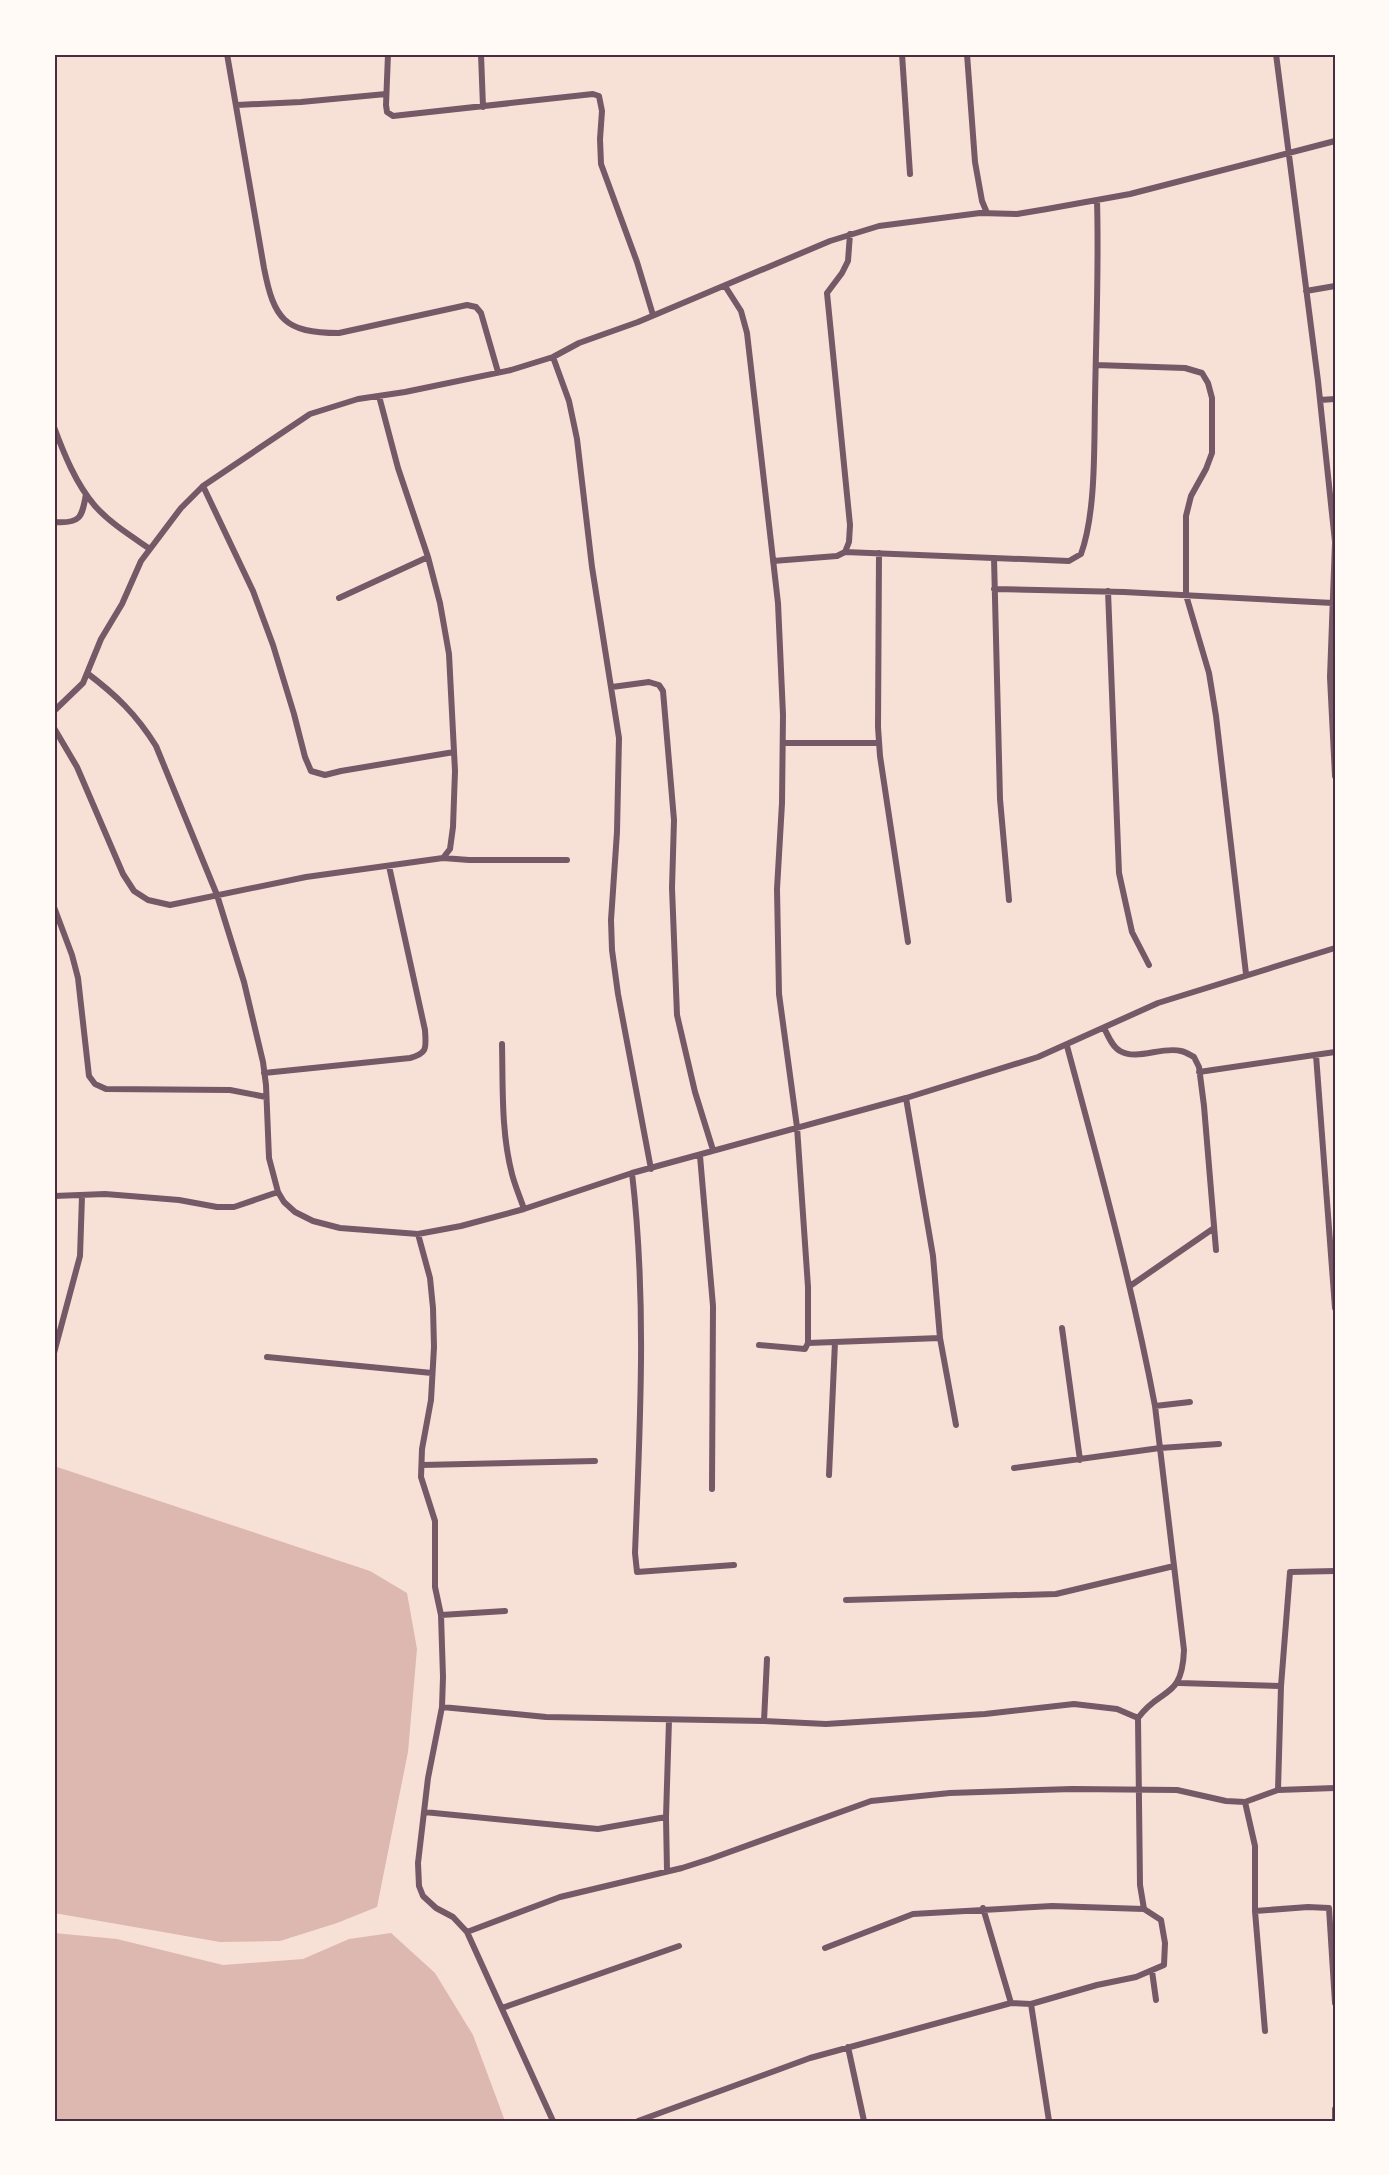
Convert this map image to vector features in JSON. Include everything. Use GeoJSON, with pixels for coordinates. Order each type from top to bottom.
{"type":"FeatureCollection","features":[{"type":"Feature","properties":{"kind":"street"},"geometry":{"type":"LineString","coordinates":[[227,54],[270,296],[275,309],[284,320],[297,328],[320,333],[339,333],[466,305],[476,307],[481,313],[498,372]]}},
{"type":"Feature","properties":{"kind":"street"},"geometry":{"type":"LineString","coordinates":[[388,54],[387,112],[393,116],[593,94],[599,96],[602,111],[601,164],[637,262],[652,315]]}},
{"type":"Feature","properties":{"kind":"street"},"geometry":{"type":"LineString","coordinates":[[481,54],[483,107]]}},
{"type":"Feature","properties":{"kind":"street"},"geometry":{"type":"LineString","coordinates":[[902,54],[910,174]]}},
{"type":"Feature","properties":{"kind":"street"},"geometry":{"type":"LineString","coordinates":[[967,54],[975,162],[982,201],[987,213]]}},
{"type":"Feature","properties":{"kind":"street"},"geometry":{"type":"LineString","coordinates":[[1276,54],[1320,400],[1335,542],[1330,677],[1335,777]]}},
{"type":"Feature","properties":{"kind":"street"},"geometry":{"type":"LineString","coordinates":[[237,105],[386,94]]}},
{"type":"Feature","properties":{"kind":"street"},"geometry":{"type":"LineString","coordinates":[[54,711],[83,683],[101,639],[122,604],[138,568],[174,515],[203,486],[310,414],[342,403],[498,372],[553,357],[579,343],[850,234],[879,226],[987,213],[1017,214],[1130,194],[1335,141]]}},
{"type":"Feature","properties":{"kind":"street"},"geometry":{"type":"LineString","coordinates":[[773,561],[837,556],[845,552],[1069,561],[1081,554],[1087,540],[1090,521],[1096,365],[1097,200]]}},
{"type":"Feature","properties":{"kind":"street"},"geometry":{"type":"LineString","coordinates":[[845,552],[849,542],[850,525],[827,293],[848,261],[850,234]]}},
{"type":"Feature","properties":{"kind":"street"},"geometry":{"type":"LineString","coordinates":[[725,286],[741,311],[747,333],[778,614],[783,743],[777,889],[779,994],[797,1127],[808,1287],[808,1343],[805,1349],[759,1345]]}},
{"type":"Feature","properties":{"kind":"street"},"geometry":{"type":"LineString","coordinates":[[1306,291],[1335,286]]}},
{"type":"Feature","properties":{"kind":"street"},"geometry":{"type":"LineString","coordinates":[[553,357],[569,401],[577,440],[592,567],[619,738],[617,832],[611,921],[612,950],[625,1034],[651,1169]]}},
{"type":"Feature","properties":{"kind":"street"},"geometry":{"type":"LineString","coordinates":[[1096,365],[1185,368],[1202,372],[1212,398],[1212,453],[1191,496],[1186,516],[1186,595],[1209,673],[1246,974]]}},
{"type":"Feature","properties":{"kind":"street"},"geometry":{"type":"LineString","coordinates":[[380,396],[398,468],[428,557],[440,603],[449,654],[454,752],[453,827],[450,849],[443,858]]}},
{"type":"Feature","properties":{"kind":"street"},"geometry":{"type":"LineString","coordinates":[[1320,400],[1335,399]]}},
{"type":"Feature","properties":{"kind":"street"},"geometry":{"type":"LineString","coordinates":[[54,427],[62,449],[96,508],[150,549]]}},
{"type":"Feature","properties":{"kind":"street"},"geometry":{"type":"LineString","coordinates":[[203,486],[253,591],[273,645],[311,771],[325,775],[454,752]]}},
{"type":"Feature","properties":{"kind":"street"},"geometry":{"type":"LineString","coordinates":[[54,522],[74,522],[79,519],[86,494]]}},
{"type":"Feature","properties":{"kind":"street"},"geometry":{"type":"LineString","coordinates":[[879,553],[879,743],[908,942]]}},
{"type":"Feature","properties":{"kind":"street"},"geometry":{"type":"LineString","coordinates":[[339,598],[428,557]]}},
{"type":"Feature","properties":{"kind":"street"},"geometry":{"type":"LineString","coordinates":[[994,558],[1000,800],[1009,900]]}},
{"type":"Feature","properties":{"kind":"street"},"geometry":{"type":"LineString","coordinates":[[994,589],[1108,591],[1333,603]]}},
{"type":"Feature","properties":{"kind":"street"},"geometry":{"type":"LineString","coordinates":[[1108,591],[1119,873],[1132,932],[1149,965]]}},
{"type":"Feature","properties":{"kind":"street"},"geometry":{"type":"LineString","coordinates":[[87,673],[118,697],[143,726],[156,746],[217,895],[244,982],[264,1073],[269,1158],[278,1192],[284,1202],[295,1212],[313,1221],[340,1228],[418,1234],[461,1226],[524,1209],[632,1173],[906,1098],[1038,1057],[1158,1004],[1246,974],[1335,948]]}},
{"type":"Feature","properties":{"kind":"street"},"geometry":{"type":"LineString","coordinates":[[612,687],[649,682],[659,685],[663,691],[674,820],[672,888],[677,1015],[694,1092],[713,1150]]}},
{"type":"Feature","properties":{"kind":"street"},"geometry":{"type":"LineString","coordinates":[[54,728],[77,766],[123,874],[134,891],[148,900],[170,905],[306,878],[443,858],[567,860]]}},
{"type":"Feature","properties":{"kind":"street"},"geometry":{"type":"LineString","coordinates":[[783,743],[879,743]]}},
{"type":"Feature","properties":{"kind":"street"},"geometry":{"type":"LineString","coordinates":[[264,1073],[410,1058],[421,1055],[426,1047],[389,866]]}},
{"type":"Feature","properties":{"kind":"street"},"geometry":{"type":"LineString","coordinates":[[54,908],[78,978],[88,1076],[95,1084],[106,1089],[230,1090],[266,1097]]}},
{"type":"Feature","properties":{"kind":"street"},"geometry":{"type":"LineString","coordinates":[[1104,1028],[1113,1045],[1120,1051],[1131,1054],[1168,1050],[1182,1051],[1194,1057],[1199,1072],[1216,1250]]}},
{"type":"Feature","properties":{"kind":"street"},"geometry":{"type":"LineString","coordinates":[[502,1044],[507,1151],[524,1209]]}},
{"type":"Feature","properties":{"kind":"street"},"geometry":{"type":"LineString","coordinates":[[1066,1046],[1130,1286],[1155,1406],[1184,1650],[1183,1669],[1179,1683],[1145,1708],[1138,1718],[1140,1885],[1144,1909]]}},
{"type":"Feature","properties":{"kind":"street"},"geometry":{"type":"LineString","coordinates":[[1199,1072],[1335,1052]]}},
{"type":"Feature","properties":{"kind":"street"},"geometry":{"type":"LineString","coordinates":[[1316,1055],[1335,1308]]}},
{"type":"Feature","properties":{"kind":"street"},"geometry":{"type":"LineString","coordinates":[[906,1098],[933,1256],[940,1338],[956,1425]]}},
{"type":"Feature","properties":{"kind":"street"},"geometry":{"type":"LineString","coordinates":[[700,1156],[713,1306],[712,1489]]}},
{"type":"Feature","properties":{"kind":"street"},"geometry":{"type":"LineString","coordinates":[[632,1173],[642,1310],[641,1421],[635,1553],[637,1572],[734,1565]]}},
{"type":"Feature","properties":{"kind":"street"},"geometry":{"type":"LineString","coordinates":[[54,1196],[105,1194],[234,1207],[278,1192]]}},
{"type":"Feature","properties":{"kind":"street"},"geometry":{"type":"LineString","coordinates":[[54,1353],[80,1256],[82,1196]]}},
{"type":"Feature","properties":{"kind":"street"},"geometry":{"type":"LineString","coordinates":[[1130,1286],[1214,1228]]}},
{"type":"Feature","properties":{"kind":"street"},"geometry":{"type":"LineString","coordinates":[[418,1234],[430,1278],[433,1308],[432,1373],[422,1477],[435,1521],[435,1587],[441,1615],[443,1677],[442,1707],[428,1778],[418,1863],[419,1886],[423,1896],[436,1908],[453,1917],[467,1932],[554,2121]]}},
{"type":"Feature","properties":{"kind":"street"},"geometry":{"type":"LineString","coordinates":[[1062,1329],[1080,1460]]}},
{"type":"Feature","properties":{"kind":"street"},"geometry":{"type":"LineString","coordinates":[[808,1343],[940,1338]]}},
{"type":"Feature","properties":{"kind":"street"},"geometry":{"type":"LineString","coordinates":[[830,1475],[835,1342]]}},
{"type":"Feature","properties":{"kind":"street"},"geometry":{"type":"LineString","coordinates":[[267,1357],[432,1373]]}},
{"type":"Feature","properties":{"kind":"street"},"geometry":{"type":"LineString","coordinates":[[1155,1406],[1190,1402]]}},
{"type":"Feature","properties":{"kind":"street"},"geometry":{"type":"LineString","coordinates":[[1014,1468],[1160,1448],[1219,1444]]}},
{"type":"Feature","properties":{"kind":"street"},"geometry":{"type":"LineString","coordinates":[[422,1465],[595,1461]]}},
{"type":"Feature","properties":{"kind":"street"},"geometry":{"type":"LineString","coordinates":[[846,1600],[1056,1594],[1174,1566]]}},
{"type":"Feature","properties":{"kind":"street"},"geometry":{"type":"LineString","coordinates":[[1278,1790],[1281,1686],[1290,1572],[1335,1571]]}},
{"type":"Feature","properties":{"kind":"street"},"geometry":{"type":"LineString","coordinates":[[441,1615],[505,1611]]}},
{"type":"Feature","properties":{"kind":"street"},"geometry":{"type":"LineString","coordinates":[[764,1721],[766,1659]]}},
{"type":"Feature","properties":{"kind":"street"},"geometry":{"type":"LineString","coordinates":[[1179,1683],[1281,1686]]}},
{"type":"Feature","properties":{"kind":"street"},"geometry":{"type":"LineString","coordinates":[[442,1707],[546,1717],[826,1724],[1074,1704],[1117,1709],[1138,1718]]}},
{"type":"Feature","properties":{"kind":"street"},"geometry":{"type":"LineString","coordinates":[[667,1871],[669,1720]]}},
{"type":"Feature","properties":{"kind":"street"},"geometry":{"type":"LineString","coordinates":[[467,1932],[561,1897],[682,1868],[870,1801],[1012,1789],[1138,1789],[1177,1790],[1226,1801],[1245,1802],[1278,1790],[1335,1788]]}},
{"type":"Feature","properties":{"kind":"street"},"geometry":{"type":"LineString","coordinates":[[1245,1802],[1255,1846],[1255,1911],[1265,2031]]}},
{"type":"Feature","properties":{"kind":"street"},"geometry":{"type":"LineString","coordinates":[[424,1812],[598,1829],[666,1817]]}},
{"type":"Feature","properties":{"kind":"street"},"geometry":{"type":"LineString","coordinates":[[638,2121],[810,2058],[848,2047],[1011,2003],[1030,2004],[1097,1985],[1136,1977],[1164,1965],[1165,1943],[1161,1920],[1144,1909],[1052,1906],[983,1908],[913,1914],[825,1948]]}},
{"type":"Feature","properties":{"kind":"street"},"geometry":{"type":"LineString","coordinates":[[1255,1911],[1332,1907],[1335,2003]]}},
{"type":"Feature","properties":{"kind":"street"},"geometry":{"type":"LineString","coordinates":[[983,1908],[1011,2003]]}},
{"type":"Feature","properties":{"kind":"street"},"geometry":{"type":"LineString","coordinates":[[502,2008],[679,1946]]}},
{"type":"Feature","properties":{"kind":"street"},"geometry":{"type":"LineString","coordinates":[[1152,1971],[1156,2000]]}},
{"type":"Feature","properties":{"kind":"street"},"geometry":{"type":"LineString","coordinates":[[1030,2004],[1049,2121]]}},
{"type":"Feature","properties":{"kind":"street"},"geometry":{"type":"LineString","coordinates":[[848,2047],[864,2121]]}},
{"type":"Feature","properties":{"kind":"street"},"geometry":{"type":"LineString","coordinates":[[1335,2109],[1335,2121]]}},
{"type":"Feature","properties":{"kind":"shaded area"},"geometry":{"type":"Polygon","coordinates":[[[54,1466],[370,1571],[407,1593],[417,1649],[408,1752],[377,1907],[337,1923],[280,1941],[220,1942],[54,1913],[54,1466]]]}},
{"type":"Feature","properties":{"kind":"shaded area"},"geometry":{"type":"Polygon","coordinates":[[[54,1933],[117,1939],[223,1965],[303,1959],[349,1939],[391,1933],[435,1973],[473,2035],[505,2121],[54,2121],[54,1933]]]}}]}
